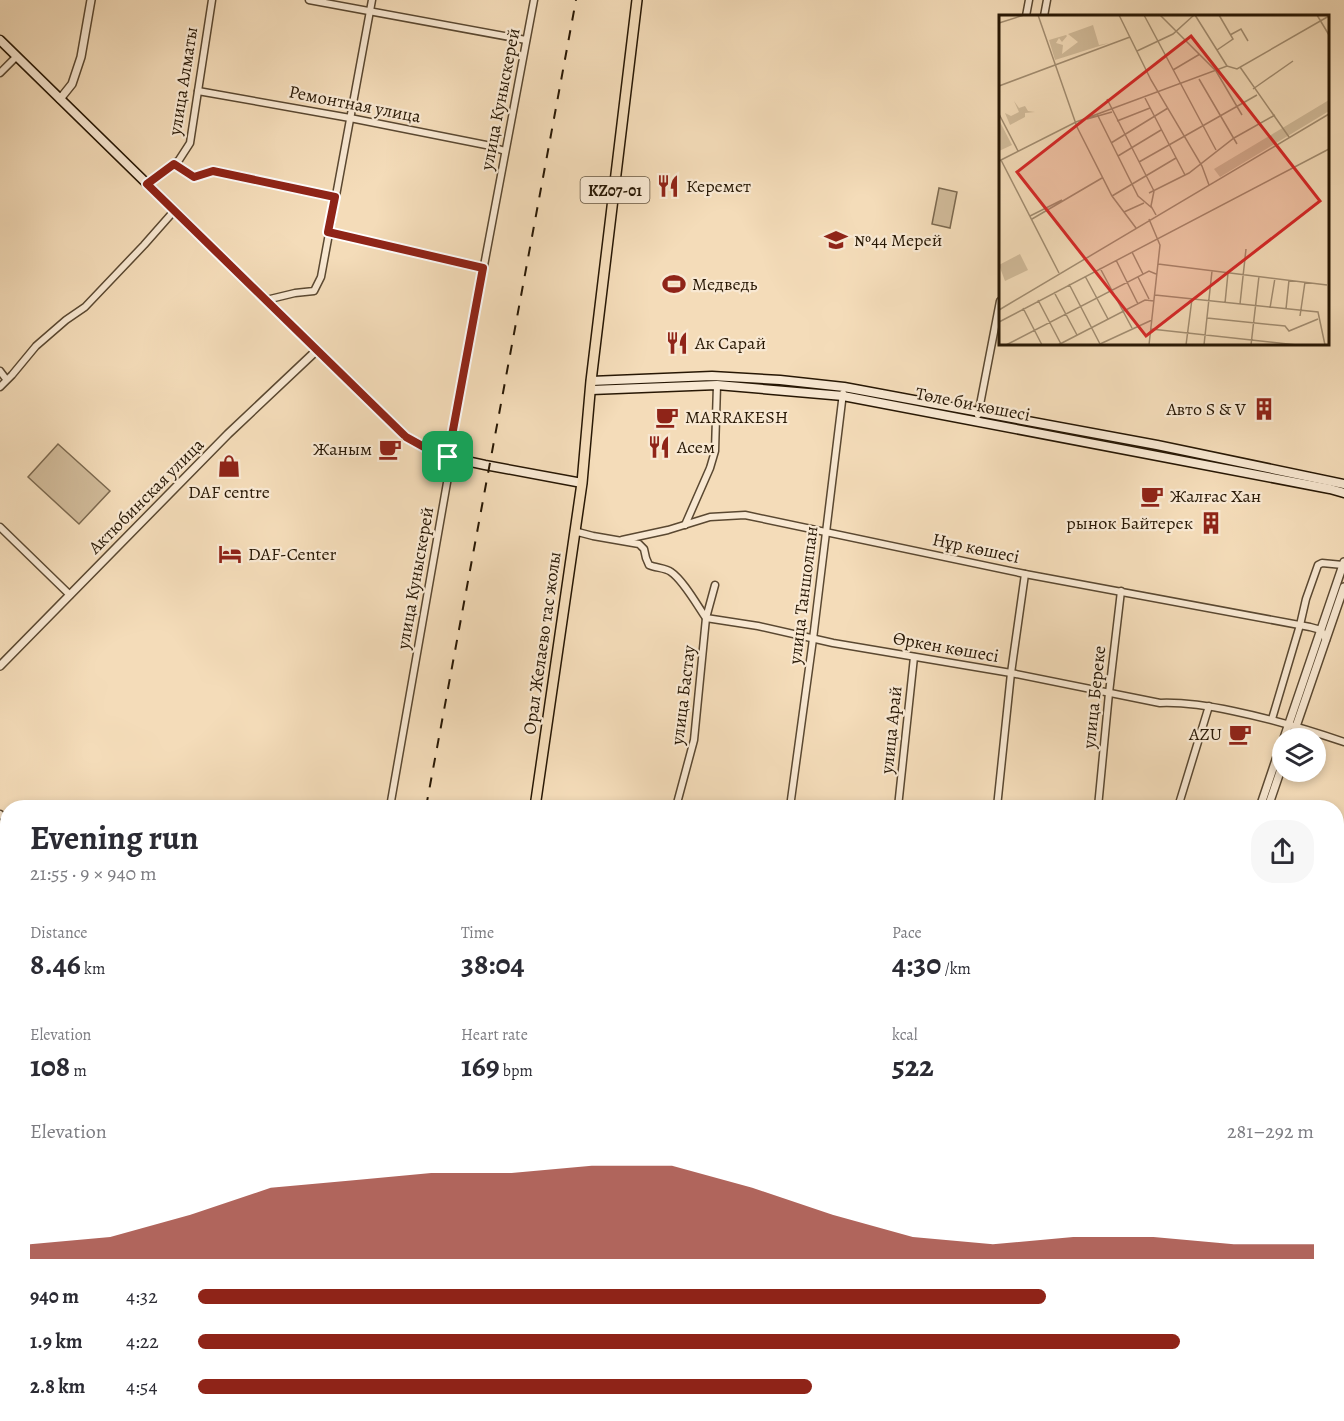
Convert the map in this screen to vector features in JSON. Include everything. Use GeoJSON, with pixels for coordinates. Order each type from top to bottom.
{"type":"FeatureCollection","features":[{"type":"Feature","properties":{"kind":"main road","name":"KZ07-01"},"geometry":{"type":"LineString","coordinates":[[582,483],[591,386],[637,0]]}},
{"type":"Feature","properties":{"kind":"main road"},"geometry":{"type":"LineString","coordinates":[[0,40],[406,437],[448,457],[582,483]]}},
{"type":"Feature","properties":{"kind":"main road","name":"Төле би көшесі"},"geometry":{"type":"LineString","coordinates":[[591,386],[712,376],[780,380],[979,411],[1344,484]]}},
{"type":"Feature","properties":{"kind":"main road","name":"Төле би көшесі"},"geometry":{"type":"LineString","coordinates":[[591,386],[717,385],[843,391],[977,421],[1344,493]]}},
{"type":"Feature","properties":{"kind":"main road","name":"Орал Желаево тас жолы"},"geometry":{"type":"LineString","coordinates":[[536,800],[582,483]]}},
{"type":"Feature","properties":{"kind":"street"},"geometry":{"type":"LineString","coordinates":[[60,99],[72,84],[81,57],[91,0]]}},
{"type":"Feature","properties":{"kind":"street","name":"улица Алматы"},"geometry":{"type":"LineString","coordinates":[[147,184],[179,160],[190,143],[212,0]]}},
{"type":"Feature","properties":{"kind":"street"},"geometry":{"type":"LineString","coordinates":[[309,0],[526,40]]}},
{"type":"Feature","properties":{"kind":"street"},"geometry":{"type":"LineString","coordinates":[[266,300],[314,291],[321,278],[372,0]]}},
{"type":"Feature","properties":{"kind":"street","name":"улица Куныскерей"},"geometry":{"type":"LineString","coordinates":[[391,800],[448,477],[448,457],[534,0]]}},
{"type":"Feature","properties":{"kind":"street"},"geometry":{"type":"LineString","coordinates":[[1026,15],[1029,0]]}},
{"type":"Feature","properties":{"kind":"street"},"geometry":{"type":"LineString","coordinates":[[1044,15],[1047,0]]}},
{"type":"Feature","properties":{"kind":"street"},"geometry":{"type":"LineString","coordinates":[[0,73],[17,57]]}},
{"type":"Feature","properties":{"kind":"street","name":"Ремонтная улица"},"geometry":{"type":"LineString","coordinates":[[198,91],[350,118],[486,145],[505,151]]}},
{"type":"Feature","properties":{"kind":"street"},"geometry":{"type":"LineString","coordinates":[[174,164],[194,177],[213,171],[335,197]]}},
{"type":"Feature","properties":{"kind":"street"},"geometry":{"type":"LineString","coordinates":[[0,387],[36,345],[85,307],[174,211]]}},
{"type":"Feature","properties":{"kind":"street"},"geometry":{"type":"LineString","coordinates":[[328,232],[483,268]]}},
{"type":"Feature","properties":{"kind":"street"},"geometry":{"type":"LineString","coordinates":[[977,421],[999,306]]}},
{"type":"Feature","properties":{"kind":"street","name":"Актюбинская улица"},"geometry":{"type":"LineString","coordinates":[[0,666],[228,434],[316,350]]}},
{"type":"Feature","properties":{"kind":"street"},"geometry":{"type":"LineString","coordinates":[[0,371],[6,379]]}},
{"type":"Feature","properties":{"kind":"street"},"geometry":{"type":"LineString","coordinates":[[685,525],[710,468],[714,450],[717,385]]}},
{"type":"Feature","properties":{"kind":"street","name":"улица Таншолпан"},"geometry":{"type":"LineString","coordinates":[[790,800],[813,639],[843,391]]}},
{"type":"Feature","properties":{"kind":"street","name":"Нұр көшесі"},"geometry":{"type":"LineString","coordinates":[[616,541],[710,517],[745,515],[1025,574],[1321,630]]}},
{"type":"Feature","properties":{"kind":"street"},"geometry":{"type":"LineString","coordinates":[[0,527],[70,595]]}},
{"type":"Feature","properties":{"kind":"street"},"geometry":{"type":"LineString","coordinates":[[574,531],[593,537],[639,544],[644,549],[649,565],[669,570],[674,574],[706,618]]}},
{"type":"Feature","properties":{"kind":"street"},"geometry":{"type":"LineString","coordinates":[[1272,719],[1318,565],[1344,563],[1292,726]]}},
{"type":"Feature","properties":{"kind":"street"},"geometry":{"type":"LineString","coordinates":[[998,800],[1011,673],[1025,574]]}},
{"type":"Feature","properties":{"kind":"street","name":"улица Бастау"},"geometry":{"type":"LineString","coordinates":[[678,800],[694,740],[706,618],[715,585]]}},
{"type":"Feature","properties":{"kind":"street"},"geometry":{"type":"LineString","coordinates":[[1292,726],[1344,588]]}},
{"type":"Feature","properties":{"kind":"street","name":"улица Береке"},"geometry":{"type":"LineString","coordinates":[[1099,800],[1121,591]]}},
{"type":"Feature","properties":{"kind":"street","name":"Өркен көшесі"},"geometry":{"type":"LineString","coordinates":[[706,618],[1011,673],[1160,703],[1176,702],[1209,706],[1272,719],[1344,742]]}},
{"type":"Feature","properties":{"kind":"street"},"geometry":{"type":"LineString","coordinates":[[1321,630],[1326,640]]}},
{"type":"Feature","properties":{"kind":"street","name":"улица Арай"},"geometry":{"type":"LineString","coordinates":[[898,800],[914,657]]}},
{"type":"Feature","properties":{"kind":"street"},"geometry":{"type":"LineString","coordinates":[[1180,800],[1209,706]]}},
{"type":"Feature","properties":{"kind":"street"},"geometry":{"type":"LineString","coordinates":[[1262,800],[1272,772]]}},
{"type":"Feature","properties":{"kind":"street"},"geometry":{"type":"LineString","coordinates":[[1270,800],[1277,782]]}},
{"type":"Feature","properties":{"kind":"green space"},"geometry":{"type":"Polygon","coordinates":[[[939,188],[957,192],[950,228],[932,224],[939,188]]]}},
{"type":"Feature","properties":{"kind":"green space"},"geometry":{"type":"Polygon","coordinates":[[[998,421],[1176,454],[1176,456],[998,421]]]}},
{"type":"Feature","properties":{"kind":"green space"},"geometry":{"type":"Polygon","coordinates":[[[58,444],[110,491],[79,524],[28,477],[58,444]]]}},
{"type":"Feature","properties":{"kind":"railway"},"geometry":{"type":"LineString","coordinates":[[427,800],[576,0]]}},
{"type":"Feature","properties":{"kind":"place","name":"Керемет"},"geometry":{"type":"Point","coordinates":[668,186]}},
{"type":"Feature","properties":{"kind":"place","name":"№44 Мерей"},"geometry":{"type":"Point","coordinates":[836,240]}},
{"type":"Feature","properties":{"kind":"place","name":"Медведь"},"geometry":{"type":"Point","coordinates":[674,284]}},
{"type":"Feature","properties":{"kind":"place","name":"Ак Сарай"},"geometry":{"type":"Point","coordinates":[677,343]}},
{"type":"Feature","properties":{"kind":"place","name":"Авто S & V"},"geometry":{"type":"Point","coordinates":[1264,409]}},
{"type":"Feature","properties":{"kind":"place","name":"MARRAKESH"},"geometry":{"type":"Point","coordinates":[667,417]}},
{"type":"Feature","properties":{"kind":"place","name":"Асем"},"geometry":{"type":"Point","coordinates":[659,447]}},
{"type":"Feature","properties":{"kind":"place","name":"Жаным"},"geometry":{"type":"Point","coordinates":[390,449]}},
{"type":"Feature","properties":{"kind":"place","name":"DAF centre"},"geometry":{"type":"Point","coordinates":[229,466]}},
{"type":"Feature","properties":{"kind":"place","name":"Жалғас Хан"},"geometry":{"type":"Point","coordinates":[1152,496]}},
{"type":"Feature","properties":{"kind":"place","name":"рынок Байтерек"},"geometry":{"type":"Point","coordinates":[1211,523]}},
{"type":"Feature","properties":{"kind":"place","name":"DAF-Center"},"geometry":{"type":"Point","coordinates":[230,554]}},
{"type":"Feature","properties":{"kind":"place","name":"AZU"},"geometry":{"type":"Point","coordinates":[1240,734]}},
{"type":"Feature","properties":{"kind":"route"},"geometry":{"type":"LineString","coordinates":[[174,164],[194,177],[213,171],[335,197],[328,232],[483,268],[448,457],[406,437],[147,184],[174,164]]}}]}
